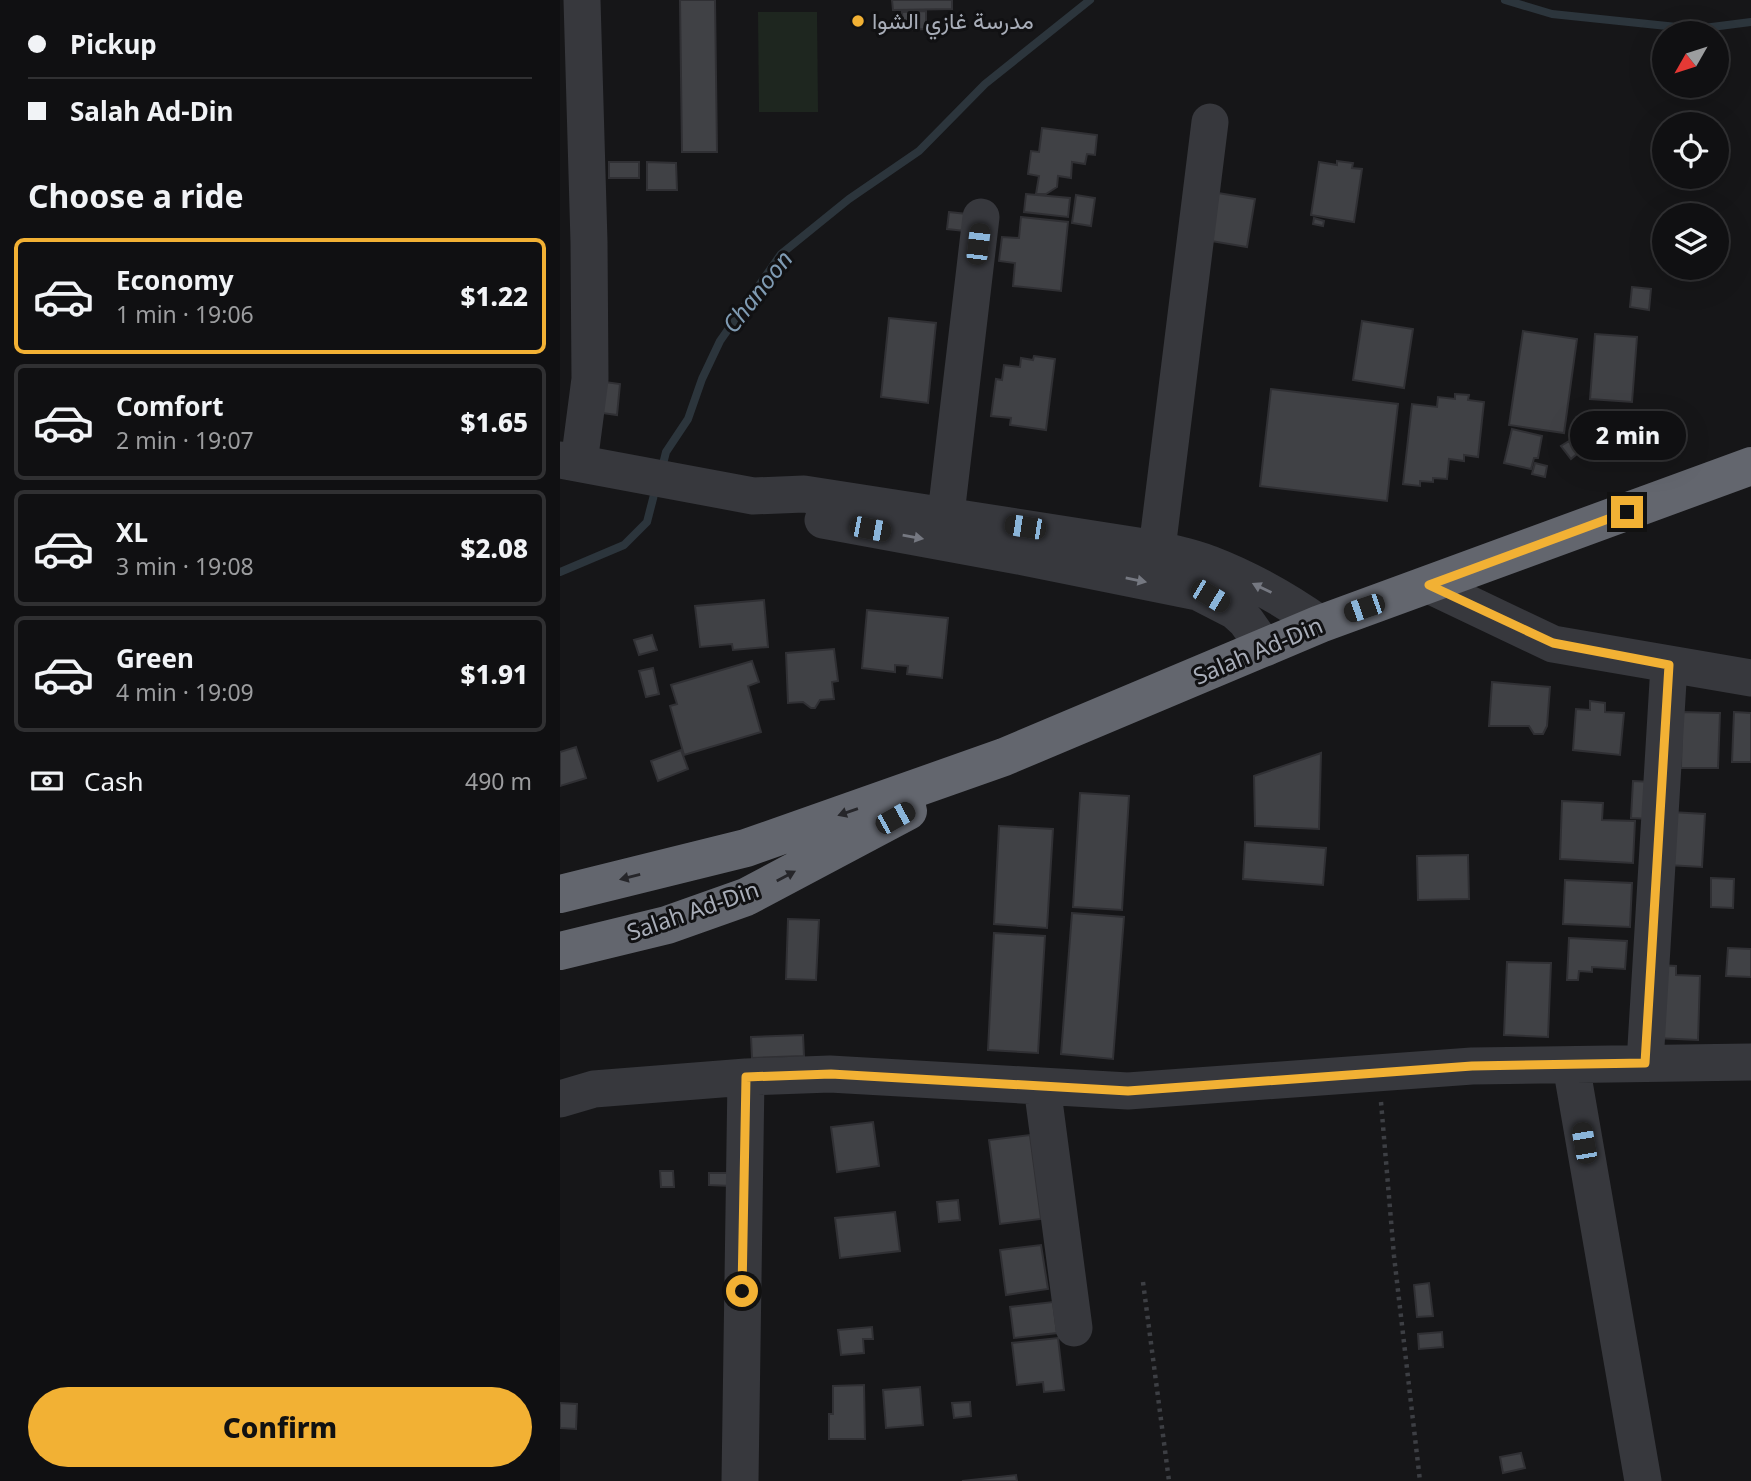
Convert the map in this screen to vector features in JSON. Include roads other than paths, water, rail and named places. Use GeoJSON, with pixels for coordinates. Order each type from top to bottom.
{"type":"FeatureCollection","features":[{"type":"Feature","properties":{"kind":"highway","name":"Salah Ad-Din"},"geometry":{"type":"LineString","coordinates":[[560,894],[746,848],[1004,757],[1320,624],[1751,466]]}},
{"type":"Feature","properties":{"kind":"highway","name":"Salah Ad-Din"},"geometry":{"type":"LineString","coordinates":[[560,951],[667,925],[746,897],[1004,757]]}},
{"type":"Feature","properties":{"kind":"street"},"geometry":{"type":"LineString","coordinates":[[582,0],[590,379],[581,464],[753,496],[804,494],[1157,549],[1209,564],[1245,580],[1285,599],[1320,624]]}},
{"type":"Feature","properties":{"kind":"street"},"geometry":{"type":"LineString","coordinates":[[1157,549],[1210,122]]}},
{"type":"Feature","properties":{"kind":"street"},"geometry":{"type":"LineString","coordinates":[[946,514],[981,217]]}},
{"type":"Feature","properties":{"kind":"street"},"geometry":{"type":"LineString","coordinates":[[753,496],[797,516],[1198,592],[1235,611],[1246,621],[1265,648]]}},
{"type":"Feature","properties":{"kind":"street"},"geometry":{"type":"LineString","coordinates":[[1429,585],[1553,643],[1751,678]]}},
{"type":"Feature","properties":{"kind":"street"},"geometry":{"type":"LineString","coordinates":[[1645,1063],[1669,665]]}},
{"type":"Feature","properties":{"kind":"street"},"geometry":{"type":"LineString","coordinates":[[560,1099],[594,1089],[746,1077],[831,1074],[1128,1091],[1472,1066],[1751,1062]]}},
{"type":"Feature","properties":{"kind":"street"},"geometry":{"type":"LineString","coordinates":[[1571,1065],[1643,1481]]}},
{"type":"Feature","properties":{"kind":"street"},"geometry":{"type":"LineString","coordinates":[[740,1481],[746,1077]]}},
{"type":"Feature","properties":{"kind":"street"},"geometry":{"type":"LineString","coordinates":[[1042,1086],[1074,1328]]}},
{"type":"Feature","properties":{"kind":"waterway","name":"Chanoon"},"geometry":{"type":"LineString","coordinates":[[662,468],[666,452],[688,419],[702,379],[720,341],[781,254],[849,199],[919,151],[985,84],[1090,0]]}},
{"type":"Feature","properties":{"kind":"waterway","name":"Chanoon"},"geometry":{"type":"LineString","coordinates":[[1505,0],[1552,14],[1696,29],[1751,22]]}},
{"type":"Feature","properties":{"kind":"waterway","name":"Chanoon"},"geometry":{"type":"LineString","coordinates":[[560,572],[624,545],[647,522],[656,487]]}},
{"type":"Feature","properties":{"kind":"place","name":"مدرسة غازي الشوا"},"geometry":{"type":"Point","coordinates":[858,21]}}]}
